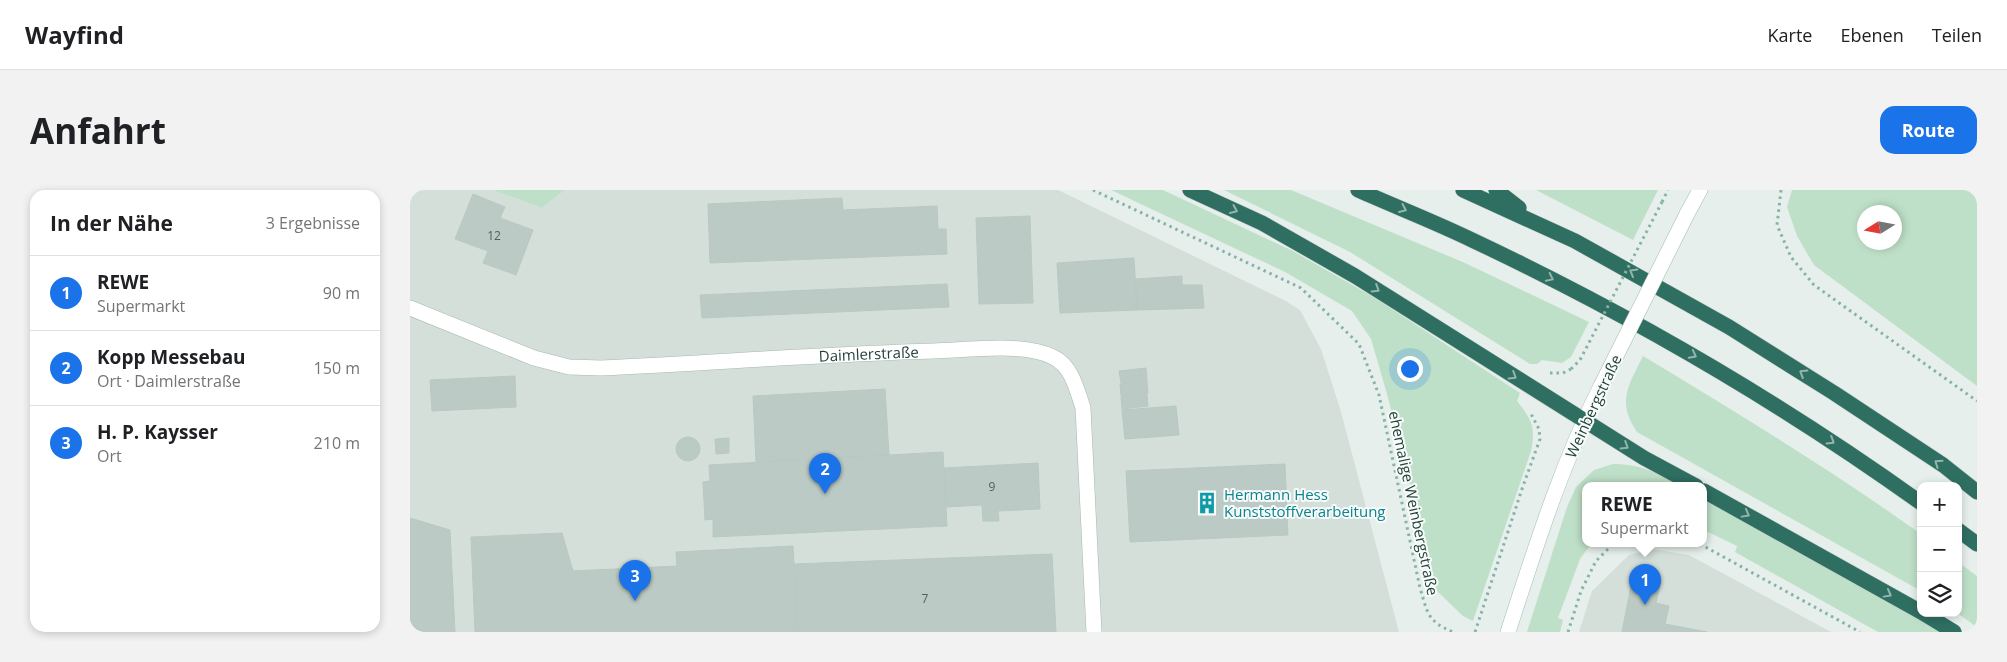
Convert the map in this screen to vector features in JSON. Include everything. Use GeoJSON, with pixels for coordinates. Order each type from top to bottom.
{"type":"FeatureCollection","features":[{"type":"Feature","properties":{"kind":"highway"},"geometry":{"type":"LineString","coordinates":[[1190,190],[1262,223],[1356,276],[1644,458],[1689,482]]}},
{"type":"Feature","properties":{"kind":"highway"},"geometry":{"type":"LineString","coordinates":[[1358,190],[1472,240],[1556,281],[1709,364],[1863,462],[1917,499]]}},
{"type":"Feature","properties":{"kind":"highway"},"geometry":{"type":"LineString","coordinates":[[1463,190],[1536,222],[1621,266],[1729,327],[1873,419],[1942,465],[1977,492]]}},
{"type":"Feature","properties":{"kind":"highway"},"geometry":{"type":"LineString","coordinates":[[1496,190],[1536,222]]}},
{"type":"Feature","properties":{"kind":"highway"},"geometry":{"type":"LineString","coordinates":[[1707,493],[1917,610]]}},
{"type":"Feature","properties":{"kind":"highway"},"geometry":{"type":"LineString","coordinates":[[1962,533],[1977,544]]}},
{"type":"Feature","properties":{"kind":"highway"},"geometry":{"type":"LineString","coordinates":[[1929,617],[1954,632]]}},
{"type":"Feature","properties":{"kind":"street","name":"Weinbergstraße"},"geometry":{"type":"LineString","coordinates":[[1508,632],[1544,524],[1583,420],[1700,190]]}},
{"type":"Feature","properties":{"kind":"street","name":"Daimlerstraße"},"geometry":{"type":"LineString","coordinates":[[410,308],[534,358],[569,367],[602,368],[833,354],[1029,348],[1054,358],[1066,368],[1073,379],[1083,408],[1094,632]]}},
{"type":"Feature","properties":{"kind":"path","name":"ehemalige Weinbergstraße"},"geometry":{"type":"LineString","coordinates":[[1093,190],[1301,288],[1359,344],[1380,395],[1426,610],[1436,625],[1453,632]]}},
{"type":"Feature","properties":{"kind":"path"},"geometry":{"type":"LineString","coordinates":[[1475,632],[1540,439],[1536,422],[1524,402],[1530,386],[1540,372],[1556,374],[1571,369],[1580,360],[1668,190]]}},
{"type":"Feature","properties":{"kind":"path"},"geometry":{"type":"LineString","coordinates":[[1781,190],[1777,225],[1791,257],[1814,286],[1977,402]]}},
{"type":"Feature","properties":{"kind":"path"},"geometry":{"type":"LineString","coordinates":[[1568,632],[1581,592],[1596,561],[1610,547]]}},
{"type":"Feature","properties":{"kind":"path"},"geometry":{"type":"LineString","coordinates":[[1705,547],[1860,632]]}},
{"type":"Feature","properties":{"kind":"shaded area"},"geometry":{"type":"Polygon","coordinates":[[[410,190],[492,190],[542,208],[565,190],[1058,190],[1284,300],[1300,310],[1321,349],[1341,412],[1399,632],[410,632],[410,190]]]}},
{"type":"Feature","properties":{"kind":"shaded area"},"geometry":{"type":"Polygon","coordinates":[[[1653,549],[1689,555],[1831,632],[1579,632],[1592,591],[1629,555],[1653,549]]]}},
{"type":"Feature","properties":{"kind":"green space"},"geometry":{"type":"Polygon","coordinates":[[[492,190],[565,190],[542,208],[492,190]]]}},
{"type":"Feature","properties":{"kind":"green space"},"geometry":{"type":"Polygon","coordinates":[[[1111,190],[1163,190],[1293,251],[1375,298],[1520,393],[1517,401],[1532,424],[1531,451],[1473,621],[1463,616],[1437,591],[1387,394],[1371,339],[1352,311],[1285,272],[1111,190]]]}},
{"type":"Feature","properties":{"kind":"green space"},"geometry":{"type":"Polygon","coordinates":[[[1224,190],[1291,190],[1465,263],[1589,322],[1571,357],[1562,363],[1542,360],[1537,364],[1530,364],[1350,252],[1224,190]]]}},
{"type":"Feature","properties":{"kind":"green space"},"geometry":{"type":"Polygon","coordinates":[[[1536,190],[1658,190],[1633,240],[1536,190]]]}},
{"type":"Feature","properties":{"kind":"green space"},"geometry":{"type":"Polygon","coordinates":[[[1792,190],[1977,190],[1977,386],[1814,265],[1797,236],[1787,207],[1792,190]]]}},
{"type":"Feature","properties":{"kind":"green space"},"geometry":{"type":"Polygon","coordinates":[[[1643,356],[1784,442],[1917,531],[1917,589],[1637,432],[1627,411],[1626,402],[1629,385],[1643,356]]]}},
{"type":"Feature","properties":{"kind":"green space"},"geometry":{"type":"Polygon","coordinates":[[[1613,464],[1623,464],[1649,470],[1674,482],[1582,482],[1582,547],[1589,547],[1580,559],[1558,618],[1563,620],[1560,632],[1527,632],[1567,507],[1576,487],[1594,470],[1613,464]]]}},
{"type":"Feature","properties":{"kind":"green space"},"geometry":{"type":"Polygon","coordinates":[[[1707,501],[1914,616],[1939,632],[1878,632],[1735,552],[1737,546],[1707,531],[1707,501]]]}},
{"type":"Feature","properties":{"kind":"green space"},"geometry":{"type":"Polygon","coordinates":[[[1962,565],[1977,576],[1977,627],[1962,616],[1962,565]]]}},
{"type":"Feature","properties":{"kind":"building"},"geometry":{"type":"Polygon","coordinates":[[[473,194],[505,207],[500,218],[533,230],[516,275],[483,263],[488,251],[455,239],[473,194]]]}},
{"type":"Feature","properties":{"kind":"building"},"geometry":{"type":"Polygon","coordinates":[[[842,198],[843,210],[937,206],[938,229],[946,229],[947,254],[710,263],[708,204],[842,198]]]}},
{"type":"Feature","properties":{"kind":"building"},"geometry":{"type":"Polygon","coordinates":[[[1030,216],[1033,303],[979,304],[976,218],[1030,216]]]}},
{"type":"Feature","properties":{"kind":"building"},"geometry":{"type":"Polygon","coordinates":[[[1134,258],[1137,310],[1060,313],[1057,263],[1134,258]]]}},
{"type":"Feature","properties":{"kind":"building"},"geometry":{"type":"Polygon","coordinates":[[[1182,276],[1182,285],[1202,285],[1204,308],[1137,310],[1136,279],[1182,276]]]}},
{"type":"Feature","properties":{"kind":"building"},"geometry":{"type":"Polygon","coordinates":[[[947,284],[949,307],[702,318],[700,295],[947,284]]]}},
{"type":"Feature","properties":{"kind":"building"},"geometry":{"type":"Polygon","coordinates":[[[1146,368],[1147,380],[1121,383],[1119,371],[1146,368]]]}},
{"type":"Feature","properties":{"kind":"building"},"geometry":{"type":"Polygon","coordinates":[[[515,376],[516,407],[432,411],[430,380],[515,376]]]}},
{"type":"Feature","properties":{"kind":"building"},"geometry":{"type":"Polygon","coordinates":[[[1147,381],[1148,393],[1121,396],[1120,384],[1147,381]]]}},
{"type":"Feature","properties":{"kind":"building"},"geometry":{"type":"Polygon","coordinates":[[[885,389],[889,455],[756,462],[753,396],[885,389]]]}},
{"type":"Feature","properties":{"kind":"building"},"geometry":{"type":"Polygon","coordinates":[[[1147,394],[1148,406],[1122,409],[1121,397],[1147,394]]]}},
{"type":"Feature","properties":{"kind":"building"},"geometry":{"type":"Polygon","coordinates":[[[1176,406],[1179,435],[1125,439],[1122,410],[1176,406]]]}},
{"type":"Feature","properties":{"kind":"building"},"geometry":{"type":"Polygon","coordinates":[[[688,437],[697,440],[700,449],[697,458],[688,461],[679,458],[676,449],[679,440],[688,437]]]}},
{"type":"Feature","properties":{"kind":"building"},"geometry":{"type":"Polygon","coordinates":[[[729,438],[729,453],[716,454],[715,439],[729,438]]]}},
{"type":"Feature","properties":{"kind":"building"},"geometry":{"type":"Polygon","coordinates":[[[943,452],[947,526],[713,537],[713,519],[705,520],[703,482],[710,481],[709,465],[943,452]]]}},
{"type":"Feature","properties":{"kind":"building"},"geometry":{"type":"Polygon","coordinates":[[[1038,463],[1040,509],[998,511],[999,521],[983,521],[982,505],[946,507],[944,468],[1038,463]]]}},
{"type":"Feature","properties":{"kind":"building","name":"Hermann Hess Kunststoffverarbeitung"},"geometry":{"type":"Polygon","coordinates":[[[1285,464],[1288,535],[1130,542],[1126,471],[1285,464]]]}},
{"type":"Feature","properties":{"kind":"building"},"geometry":{"type":"Polygon","coordinates":[[[410,518],[450,530],[455,632],[410,632],[410,518]]]}},
{"type":"Feature","properties":{"kind":"building"},"geometry":{"type":"Polygon","coordinates":[[[562,533],[573,571],[677,566],[676,552],[793,546],[798,632],[475,632],[471,537],[562,533]]]}},
{"type":"Feature","properties":{"kind":"building"},"geometry":{"type":"Polygon","coordinates":[[[1052,554],[1056,632],[798,632],[794,564],[1052,554]]]}},
{"type":"Feature","properties":{"kind":"building"},"geometry":{"type":"Polygon","coordinates":[[[1633,575],[1661,580],[1656,603],[1669,606],[1665,624],[1707,632],[1622,632],[1633,575]]]}},
{"type":"Feature","properties":{"kind":"place","name":"Kopp Messebau"},"geometry":{"type":"Point","coordinates":[825,494]}},
{"type":"Feature","properties":{"kind":"place","name":"Hermann Hess Kunststoffverarbeitung"},"geometry":{"type":"Point","coordinates":[1207,503]}},
{"type":"Feature","properties":{"kind":"place","name":"H. P. Kaysser"},"geometry":{"type":"Point","coordinates":[635,601]}},
{"type":"Feature","properties":{"kind":"place","name":"REWE"},"geometry":{"type":"Point","coordinates":[1645,605]}}]}
